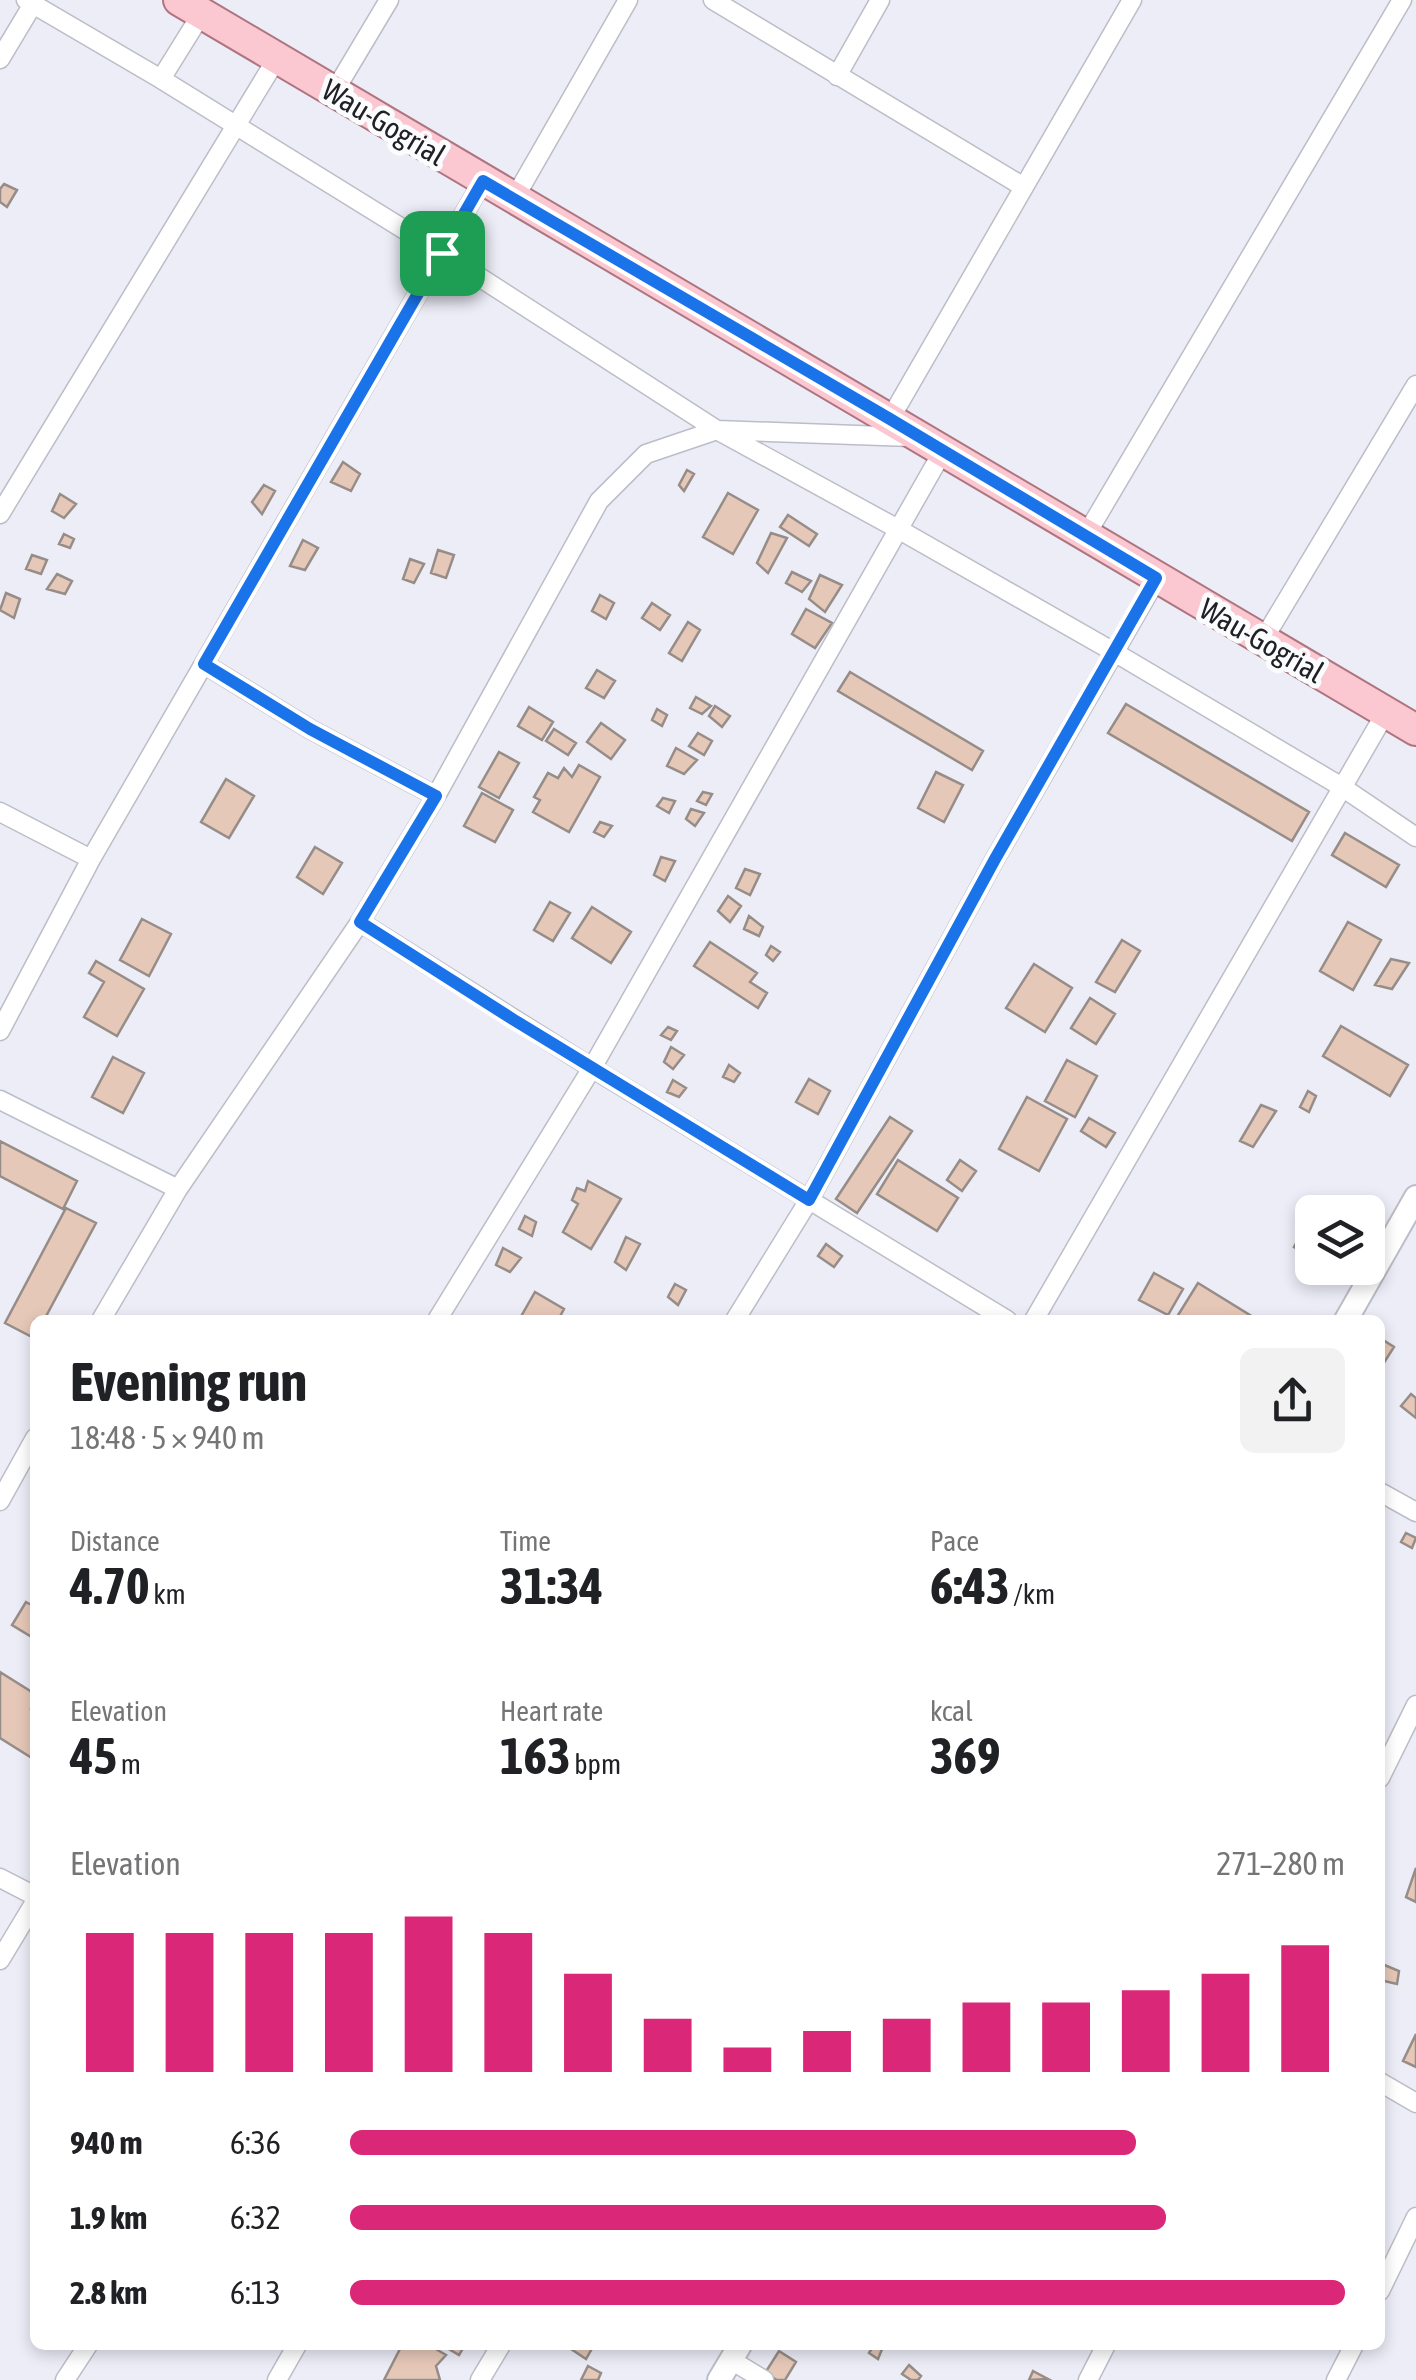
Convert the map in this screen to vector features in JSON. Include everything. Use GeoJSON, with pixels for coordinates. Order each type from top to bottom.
{"type":"FeatureCollection","features":[{"type":"Feature","properties":{"kind":"main road","name":"Wau-Gogrial"},"geometry":{"type":"LineString","coordinates":[[190,7],[1416,730]]}},
{"type":"Feature","properties":{"kind":"street"},"geometry":{"type":"LineString","coordinates":[[334,92],[389,0]]}},
{"type":"Feature","properties":{"kind":"street"},"geometry":{"type":"LineString","coordinates":[[514,199],[628,0]]}},
{"type":"Feature","properties":{"kind":"street"},"geometry":{"type":"LineString","coordinates":[[714,0],[1024,187]]}},
{"type":"Feature","properties":{"kind":"street"},"geometry":{"type":"LineString","coordinates":[[837,76],[880,0]]}},
{"type":"Feature","properties":{"kind":"street"},"geometry":{"type":"LineString","coordinates":[[890,419],[1132,0]]}},
{"type":"Feature","properties":{"kind":"street"},"geometry":{"type":"LineString","coordinates":[[1086,535],[1402,0]]}},
{"type":"Feature","properties":{"kind":"street"},"geometry":{"type":"LineString","coordinates":[[0,59],[29,2],[442,253],[716,430],[1114,652],[1342,787],[1416,836]]}},
{"type":"Feature","properties":{"kind":"street"},"geometry":{"type":"LineString","coordinates":[[161,79],[190,7]]}},
{"type":"Feature","properties":{"kind":"street"},"geometry":{"type":"LineString","coordinates":[[0,514],[277,58]]}},
{"type":"Feature","properties":{"kind":"street"},"geometry":{"type":"LineString","coordinates":[[0,1031],[92,859],[483,181]]}},
{"type":"Feature","properties":{"kind":"street"},"geometry":{"type":"LineString","coordinates":[[1263,640],[1414,393]]}},
{"type":"Feature","properties":{"kind":"street"},"geometry":{"type":"LineString","coordinates":[[104,1315],[178,1189],[360,922],[436,796],[599,501],[646,454],[716,430],[931,444],[898,529],[592,1068],[441,1315]]}},
{"type":"Feature","properties":{"kind":"street"},"geometry":{"type":"LineString","coordinates":[[738,1315],[809,1200],[986,876],[1156,578]]}},
{"type":"Feature","properties":{"kind":"street"},"geometry":{"type":"LineString","coordinates":[[204,664],[310,729],[436,796]]}},
{"type":"Feature","properties":{"kind":"street"},"geometry":{"type":"LineString","coordinates":[[1037,1315],[1386,712]]}},
{"type":"Feature","properties":{"kind":"street"},"geometry":{"type":"LineString","coordinates":[[0,812],[92,859]]}},
{"type":"Feature","properties":{"kind":"street"},"geometry":{"type":"LineString","coordinates":[[360,922],[998,1315]]}},
{"type":"Feature","properties":{"kind":"street"},"geometry":{"type":"LineString","coordinates":[[0,1100],[178,1189]]}},
{"type":"Feature","properties":{"kind":"street"},"geometry":{"type":"LineString","coordinates":[[1349,1315],[1416,1197]]}},
{"type":"Feature","properties":{"kind":"street"},"geometry":{"type":"LineString","coordinates":[[0,1501],[30,1447]]}},
{"type":"Feature","properties":{"kind":"street"},"geometry":{"type":"LineString","coordinates":[[1385,1495],[1416,1512]]}},
{"type":"Feature","properties":{"kind":"street"},"geometry":{"type":"LineString","coordinates":[[1385,1768],[1416,1706]]}},
{"type":"Feature","properties":{"kind":"street"},"geometry":{"type":"LineString","coordinates":[[0,1878],[30,1896]]}},
{"type":"Feature","properties":{"kind":"street"},"geometry":{"type":"LineString","coordinates":[[0,1960],[30,1908]]}},
{"type":"Feature","properties":{"kind":"street"},"geometry":{"type":"LineString","coordinates":[[1385,2085],[1416,2103]]}},
{"type":"Feature","properties":{"kind":"street"},"geometry":{"type":"LineString","coordinates":[[1385,2281],[1416,2218]]}},
{"type":"Feature","properties":{"kind":"street"},"geometry":{"type":"LineString","coordinates":[[64,2380],[85,2350]]}},
{"type":"Feature","properties":{"kind":"street"},"geometry":{"type":"LineString","coordinates":[[277,2380],[294,2350]]}},
{"type":"Feature","properties":{"kind":"street"},"geometry":{"type":"LineString","coordinates":[[480,2380],[498,2350]]}},
{"type":"Feature","properties":{"kind":"street"},"geometry":{"type":"LineString","coordinates":[[1088,2380],[1103,2350]]}},
{"type":"Feature","properties":{"kind":"street"},"geometry":{"type":"LineString","coordinates":[[1336,2380],[1351,2350]]}},
{"type":"Feature","properties":{"kind":"street"},"geometry":{"type":"LineString","coordinates":[[730,2362],[764,2380]]}},
{"type":"Feature","properties":{"kind":"building"},"geometry":{"type":"Polygon","coordinates":[[[4,184],[17,190],[7,207],[0,202],[4,184]]]}},
{"type":"Feature","properties":{"kind":"building"},"geometry":{"type":"Polygon","coordinates":[[[343,462],[360,474],[351,491],[331,482],[343,462]]]}},
{"type":"Feature","properties":{"kind":"building"},"geometry":{"type":"Polygon","coordinates":[[[687,470],[694,474],[684,491],[679,485],[687,470]]]}},
{"type":"Feature","properties":{"kind":"building"},"geometry":{"type":"Polygon","coordinates":[[[264,485],[275,491],[262,514],[252,502],[264,485]]]}},
{"type":"Feature","properties":{"kind":"building"},"geometry":{"type":"Polygon","coordinates":[[[728,493],[758,510],[733,554],[703,537],[728,493]]]}},
{"type":"Feature","properties":{"kind":"building"},"geometry":{"type":"Polygon","coordinates":[[[60,494],[76,504],[64,518],[52,511],[60,494]]]}},
{"type":"Feature","properties":{"kind":"building"},"geometry":{"type":"Polygon","coordinates":[[[788,515],[817,534],[809,546],[780,527],[788,515]]]}},
{"type":"Feature","properties":{"kind":"building"},"geometry":{"type":"Polygon","coordinates":[[[771,533],[787,538],[768,573],[757,563],[771,533]]]}},
{"type":"Feature","properties":{"kind":"building"},"geometry":{"type":"Polygon","coordinates":[[[64,534],[74,539],[70,548],[59,544],[64,534]]]}},
{"type":"Feature","properties":{"kind":"building"},"geometry":{"type":"Polygon","coordinates":[[[303,540],[318,548],[305,570],[290,566],[303,540]]]}},
{"type":"Feature","properties":{"kind":"building"},"geometry":{"type":"Polygon","coordinates":[[[438,550],[454,555],[446,578],[431,573],[438,550]]]}},
{"type":"Feature","properties":{"kind":"building"},"geometry":{"type":"Polygon","coordinates":[[[32,555],[47,560],[41,574],[26,569],[32,555]]]}},
{"type":"Feature","properties":{"kind":"building"},"geometry":{"type":"Polygon","coordinates":[[[410,559],[424,564],[414,583],[403,579],[410,559]]]}},
{"type":"Feature","properties":{"kind":"building"},"geometry":{"type":"Polygon","coordinates":[[[792,572],[811,581],[802,592],[786,583],[792,572]]]}},
{"type":"Feature","properties":{"kind":"building"},"geometry":{"type":"Polygon","coordinates":[[[57,574],[72,581],[65,594],[47,589],[57,574]]]}},
{"type":"Feature","properties":{"kind":"building"},"geometry":{"type":"Polygon","coordinates":[[[820,575],[842,585],[825,612],[809,599],[820,575]]]}},
{"type":"Feature","properties":{"kind":"building"},"geometry":{"type":"Polygon","coordinates":[[[6,593],[20,599],[14,618],[0,610],[6,593]]]}},
{"type":"Feature","properties":{"kind":"building"},"geometry":{"type":"Polygon","coordinates":[[[600,595],[614,603],[606,619],[592,611],[600,595]]]}},
{"type":"Feature","properties":{"kind":"building"},"geometry":{"type":"Polygon","coordinates":[[[652,603],[670,615],[660,630],[642,618],[652,603]]]}},
{"type":"Feature","properties":{"kind":"building"},"geometry":{"type":"Polygon","coordinates":[[[806,609],[832,623],[815,648],[792,634],[806,609]]]}},
{"type":"Feature","properties":{"kind":"building"},"geometry":{"type":"Polygon","coordinates":[[[688,622],[700,630],[682,661],[669,653],[688,622]]]}},
{"type":"Feature","properties":{"kind":"building"},"geometry":{"type":"Polygon","coordinates":[[[597,670],[615,681],[604,698],[586,688],[597,670]]]}},
{"type":"Feature","properties":{"kind":"building"},"geometry":{"type":"Polygon","coordinates":[[[850,672],[983,751],[972,770],[838,691],[850,672]]]}},
{"type":"Feature","properties":{"kind":"building"},"geometry":{"type":"Polygon","coordinates":[[[696,697],[711,706],[702,714],[690,708],[696,697]]]}},
{"type":"Feature","properties":{"kind":"building"},"geometry":{"type":"Polygon","coordinates":[[[1126,704],[1309,812],[1292,841],[1108,733],[1126,704]]]}},
{"type":"Feature","properties":{"kind":"building"},"geometry":{"type":"Polygon","coordinates":[[[715,706],[730,716],[722,727],[709,716],[715,706]]]}},
{"type":"Feature","properties":{"kind":"building"},"geometry":{"type":"Polygon","coordinates":[[[529,707],[553,722],[542,740],[518,726],[529,707]]]}},
{"type":"Feature","properties":{"kind":"building"},"geometry":{"type":"Polygon","coordinates":[[[657,709],[667,715],[662,726],[652,720],[657,709]]]}},
{"type":"Feature","properties":{"kind":"building"},"geometry":{"type":"Polygon","coordinates":[[[601,723],[625,740],[611,759],[587,742],[601,723]]]}},
{"type":"Feature","properties":{"kind":"building"},"geometry":{"type":"Polygon","coordinates":[[[554,729],[576,743],[568,755],[546,741],[554,729]]]}},
{"type":"Feature","properties":{"kind":"building"},"geometry":{"type":"Polygon","coordinates":[[[698,733],[712,741],[704,755],[689,746],[698,733]]]}},
{"type":"Feature","properties":{"kind":"building"},"geometry":{"type":"Polygon","coordinates":[[[676,748],[697,760],[684,774],[667,766],[676,748]]]}},
{"type":"Feature","properties":{"kind":"building"},"geometry":{"type":"Polygon","coordinates":[[[499,752],[519,763],[499,798],[479,787],[499,752]]]}},
{"type":"Feature","properties":{"kind":"building"},"geometry":{"type":"Polygon","coordinates":[[[579,765],[600,777],[569,832],[533,812],[540,800],[534,797],[548,773],[558,778],[564,768],[572,777],[579,765]]]}},
{"type":"Feature","properties":{"kind":"building"},"geometry":{"type":"Polygon","coordinates":[[[936,772],[963,785],[944,822],[918,808],[936,772]]]}},
{"type":"Feature","properties":{"kind":"building"},"geometry":{"type":"Polygon","coordinates":[[[226,779],[254,796],[229,838],[201,822],[226,779]]]}},
{"type":"Feature","properties":{"kind":"building"},"geometry":{"type":"Polygon","coordinates":[[[703,792],[712,794],[706,805],[697,801],[703,792]]]}},
{"type":"Feature","properties":{"kind":"building"},"geometry":{"type":"Polygon","coordinates":[[[482,793],[513,810],[495,842],[464,826],[482,793]]]}},
{"type":"Feature","properties":{"kind":"building"},"geometry":{"type":"Polygon","coordinates":[[[663,798],[675,801],[669,813],[657,806],[663,798]]]}},
{"type":"Feature","properties":{"kind":"building"},"geometry":{"type":"Polygon","coordinates":[[[691,809],[704,813],[695,826],[686,819],[691,809]]]}},
{"type":"Feature","properties":{"kind":"building"},"geometry":{"type":"Polygon","coordinates":[[[600,822],[612,826],[604,837],[594,832],[600,822]]]}},
{"type":"Feature","properties":{"kind":"building"},"geometry":{"type":"Polygon","coordinates":[[[1345,833],[1399,865],[1386,887],[1332,855],[1345,833]]]}},
{"type":"Feature","properties":{"kind":"building"},"geometry":{"type":"Polygon","coordinates":[[[315,847],[342,863],[323,894],[297,877],[315,847]]]}},
{"type":"Feature","properties":{"kind":"building"},"geometry":{"type":"Polygon","coordinates":[[[661,857],[675,861],[665,881],[654,875],[661,857]]]}},
{"type":"Feature","properties":{"kind":"building"},"geometry":{"type":"Polygon","coordinates":[[[745,869],[760,874],[750,895],[736,888],[745,869]]]}},
{"type":"Feature","properties":{"kind":"building"},"geometry":{"type":"Polygon","coordinates":[[[728,896],[741,906],[730,922],[718,911],[728,896]]]}},
{"type":"Feature","properties":{"kind":"building"},"geometry":{"type":"Polygon","coordinates":[[[550,902],[570,913],[553,941],[534,930],[550,902]]]}},
{"type":"Feature","properties":{"kind":"building"},"geometry":{"type":"Polygon","coordinates":[[[592,907],[631,932],[611,963],[572,938],[592,907]]]}},
{"type":"Feature","properties":{"kind":"building"},"geometry":{"type":"Polygon","coordinates":[[[749,916],[763,927],[759,936],[744,929],[749,916]]]}},
{"type":"Feature","properties":{"kind":"building"},"geometry":{"type":"Polygon","coordinates":[[[142,919],[171,934],[149,976],[120,960],[142,919]]]}},
{"type":"Feature","properties":{"kind":"building"},"geometry":{"type":"Polygon","coordinates":[[[1348,922],[1381,940],[1353,990],[1320,971],[1348,922]]]}},
{"type":"Feature","properties":{"kind":"building"},"geometry":{"type":"Polygon","coordinates":[[[1122,940],[1140,951],[1115,992],[1096,982],[1122,940]]]}},
{"type":"Feature","properties":{"kind":"building"},"geometry":{"type":"Polygon","coordinates":[[[710,942],[757,973],[750,982],[767,993],[758,1008],[694,966],[710,942]]]}},
{"type":"Feature","properties":{"kind":"building"},"geometry":{"type":"Polygon","coordinates":[[[771,946],[780,952],[773,961],[766,955],[771,946]]]}},
{"type":"Feature","properties":{"kind":"building"},"geometry":{"type":"Polygon","coordinates":[[[1391,959],[1409,963],[1392,989],[1375,985],[1391,959]]]}},
{"type":"Feature","properties":{"kind":"building"},"geometry":{"type":"Polygon","coordinates":[[[96,961],[144,989],[117,1036],[84,1017],[104,982],[89,973],[96,961]]]}},
{"type":"Feature","properties":{"kind":"building"},"geometry":{"type":"Polygon","coordinates":[[[1034,964],[1072,988],[1045,1032],[1006,1008],[1034,964]]]}},
{"type":"Feature","properties":{"kind":"building"},"geometry":{"type":"Polygon","coordinates":[[[1090,998],[1115,1014],[1096,1044],[1071,1028],[1090,998]]]}},
{"type":"Feature","properties":{"kind":"building"},"geometry":{"type":"Polygon","coordinates":[[[1341,1026],[1408,1065],[1390,1096],[1323,1056],[1341,1026]]]}},
{"type":"Feature","properties":{"kind":"building"},"geometry":{"type":"Polygon","coordinates":[[[668,1027],[677,1031],[671,1040],[661,1035],[668,1027]]]}},
{"type":"Feature","properties":{"kind":"building"},"geometry":{"type":"Polygon","coordinates":[[[671,1047],[684,1055],[673,1069],[664,1062],[671,1047]]]}},
{"type":"Feature","properties":{"kind":"building"},"geometry":{"type":"Polygon","coordinates":[[[113,1057],[144,1073],[123,1113],[92,1097],[113,1057]]]}},
{"type":"Feature","properties":{"kind":"building"},"geometry":{"type":"Polygon","coordinates":[[[1067,1060],[1097,1076],[1075,1117],[1045,1101],[1067,1060]]]}},
{"type":"Feature","properties":{"kind":"building"},"geometry":{"type":"Polygon","coordinates":[[[729,1065],[740,1073],[734,1082],[723,1077],[729,1065]]]}},
{"type":"Feature","properties":{"kind":"building"},"geometry":{"type":"Polygon","coordinates":[[[809,1079],[830,1091],[818,1114],[796,1102],[809,1079]]]}},
{"type":"Feature","properties":{"kind":"building"},"geometry":{"type":"Polygon","coordinates":[[[673,1080],[686,1088],[679,1097],[667,1092],[673,1080]]]}},
{"type":"Feature","properties":{"kind":"building"},"geometry":{"type":"Polygon","coordinates":[[[1308,1091],[1316,1096],[1309,1112],[1300,1107],[1308,1091]]]}},
{"type":"Feature","properties":{"kind":"building"},"geometry":{"type":"Polygon","coordinates":[[[1027,1097],[1067,1119],[1039,1171],[999,1149],[1027,1097]]]}},
{"type":"Feature","properties":{"kind":"building"},"geometry":{"type":"Polygon","coordinates":[[[1261,1105],[1276,1111],[1253,1147],[1240,1141],[1261,1105]]]}},
{"type":"Feature","properties":{"kind":"building"},"geometry":{"type":"Polygon","coordinates":[[[890,1117],[912,1131],[857,1213],[836,1199],[890,1117]]]}},
{"type":"Feature","properties":{"kind":"building"},"geometry":{"type":"Polygon","coordinates":[[[1089,1118],[1115,1133],[1106,1147],[1081,1131],[1089,1118]]]}},
{"type":"Feature","properties":{"kind":"building"},"geometry":{"type":"Polygon","coordinates":[[[0,1141],[77,1181],[63,1209],[0,1176],[0,1141]]]}},
{"type":"Feature","properties":{"kind":"building"},"geometry":{"type":"Polygon","coordinates":[[[898,1160],[958,1198],[937,1231],[877,1194],[898,1160]]]}},
{"type":"Feature","properties":{"kind":"building"},"geometry":{"type":"Polygon","coordinates":[[[960,1160],[976,1171],[962,1191],[947,1180],[960,1160]]]}},
{"type":"Feature","properties":{"kind":"building"},"geometry":{"type":"Polygon","coordinates":[[[588,1181],[621,1199],[591,1249],[563,1232],[578,1204],[572,1200],[577,1188],[585,1191],[588,1181]]]}},
{"type":"Feature","properties":{"kind":"building"},"geometry":{"type":"Polygon","coordinates":[[[66,1208],[96,1223],[47,1315],[30,1315],[30,1336],[5,1323],[66,1208]]]}},
{"type":"Feature","properties":{"kind":"building"},"geometry":{"type":"Polygon","coordinates":[[[525,1216],[536,1222],[532,1236],[519,1229],[525,1216]]]}},
{"type":"Feature","properties":{"kind":"building"},"geometry":{"type":"Polygon","coordinates":[[[626,1237],[640,1244],[626,1270],[615,1262],[626,1237]]]}},
{"type":"Feature","properties":{"kind":"building"},"geometry":{"type":"Polygon","coordinates":[[[826,1244],[842,1256],[834,1267],[818,1256],[826,1244]]]}},
{"type":"Feature","properties":{"kind":"building"},"geometry":{"type":"Polygon","coordinates":[[[503,1248],[521,1258],[510,1272],[496,1265],[503,1248]]]}},
{"type":"Feature","properties":{"kind":"building"},"geometry":{"type":"Polygon","coordinates":[[[1154,1273],[1183,1289],[1168,1315],[1139,1300],[1154,1273]]]}},
{"type":"Feature","properties":{"kind":"building"},"geometry":{"type":"Polygon","coordinates":[[[1198,1283],[1250,1315],[1178,1315],[1198,1283]]]}},
{"type":"Feature","properties":{"kind":"building"},"geometry":{"type":"Polygon","coordinates":[[[675,1284],[686,1290],[678,1305],[668,1297],[675,1284]]]}},
{"type":"Feature","properties":{"kind":"building"},"geometry":{"type":"Polygon","coordinates":[[[535,1292],[564,1309],[561,1315],[522,1315],[535,1292]]]}},
{"type":"Feature","properties":{"kind":"building"},"geometry":{"type":"Polygon","coordinates":[[[1385,1341],[1394,1347],[1385,1361],[1385,1341]]]}},
{"type":"Feature","properties":{"kind":"building"},"geometry":{"type":"Polygon","coordinates":[[[1411,1394],[1416,1398],[1416,1418],[1401,1406],[1411,1394]]]}},
{"type":"Feature","properties":{"kind":"building"},"geometry":{"type":"Polygon","coordinates":[[[1406,1533],[1416,1538],[1412,1548],[1401,1542],[1406,1533]]]}},
{"type":"Feature","properties":{"kind":"building"},"geometry":{"type":"Polygon","coordinates":[[[26,1602],[30,1604],[30,1636],[12,1625],[26,1602]]]}},
{"type":"Feature","properties":{"kind":"building"},"geometry":{"type":"Polygon","coordinates":[[[0,1672],[30,1691],[30,1757],[0,1738],[0,1672]]]}},
{"type":"Feature","properties":{"kind":"building"},"geometry":{"type":"Polygon","coordinates":[[[1416,1868],[1416,1902],[1406,1897],[1416,1868]]]}},
{"type":"Feature","properties":{"kind":"building"},"geometry":{"type":"Polygon","coordinates":[[[1385,1965],[1399,1971],[1397,1984],[1385,1981],[1385,1965]]]}},
{"type":"Feature","properties":{"kind":"building"},"geometry":{"type":"Polygon","coordinates":[[[1416,2034],[1416,2067],[1403,2061],[1416,2034]]]}},
{"type":"Feature","properties":{"kind":"building"},"geometry":{"type":"Polygon","coordinates":[[[399,2350],[438,2350],[446,2355],[436,2366],[440,2380],[384,2380],[399,2350]]]}},
{"type":"Feature","properties":{"kind":"building"},"geometry":{"type":"Polygon","coordinates":[[[572,2350],[591,2350],[586,2359],[572,2350]]]}},
{"type":"Feature","properties":{"kind":"building"},"geometry":{"type":"Polygon","coordinates":[[[871,2350],[882,2350],[878,2359],[869,2353],[871,2350]]]}},
{"type":"Feature","properties":{"kind":"building"},"geometry":{"type":"Polygon","coordinates":[[[779,2351],[796,2362],[785,2380],[765,2373],[779,2351]]]}},
{"type":"Feature","properties":{"kind":"building"},"geometry":{"type":"Polygon","coordinates":[[[909,2365],[921,2376],[918,2380],[902,2374],[909,2365]]]}},
{"type":"Feature","properties":{"kind":"building"},"geometry":{"type":"Polygon","coordinates":[[[588,2366],[601,2373],[598,2380],[581,2380],[588,2366]]]}},
{"type":"Feature","properties":{"kind":"building"},"geometry":{"type":"Polygon","coordinates":[[[1033,2371],[1048,2379],[1029,2380],[1033,2371]]]}},
{"type":"Feature","properties":{"kind":"route"},"geometry":{"type":"LineString","coordinates":[[483,181],[1156,578],[995,859],[809,1200],[360,922],[436,796],[310,729],[204,664],[442,253],[483,181]]}}]}
